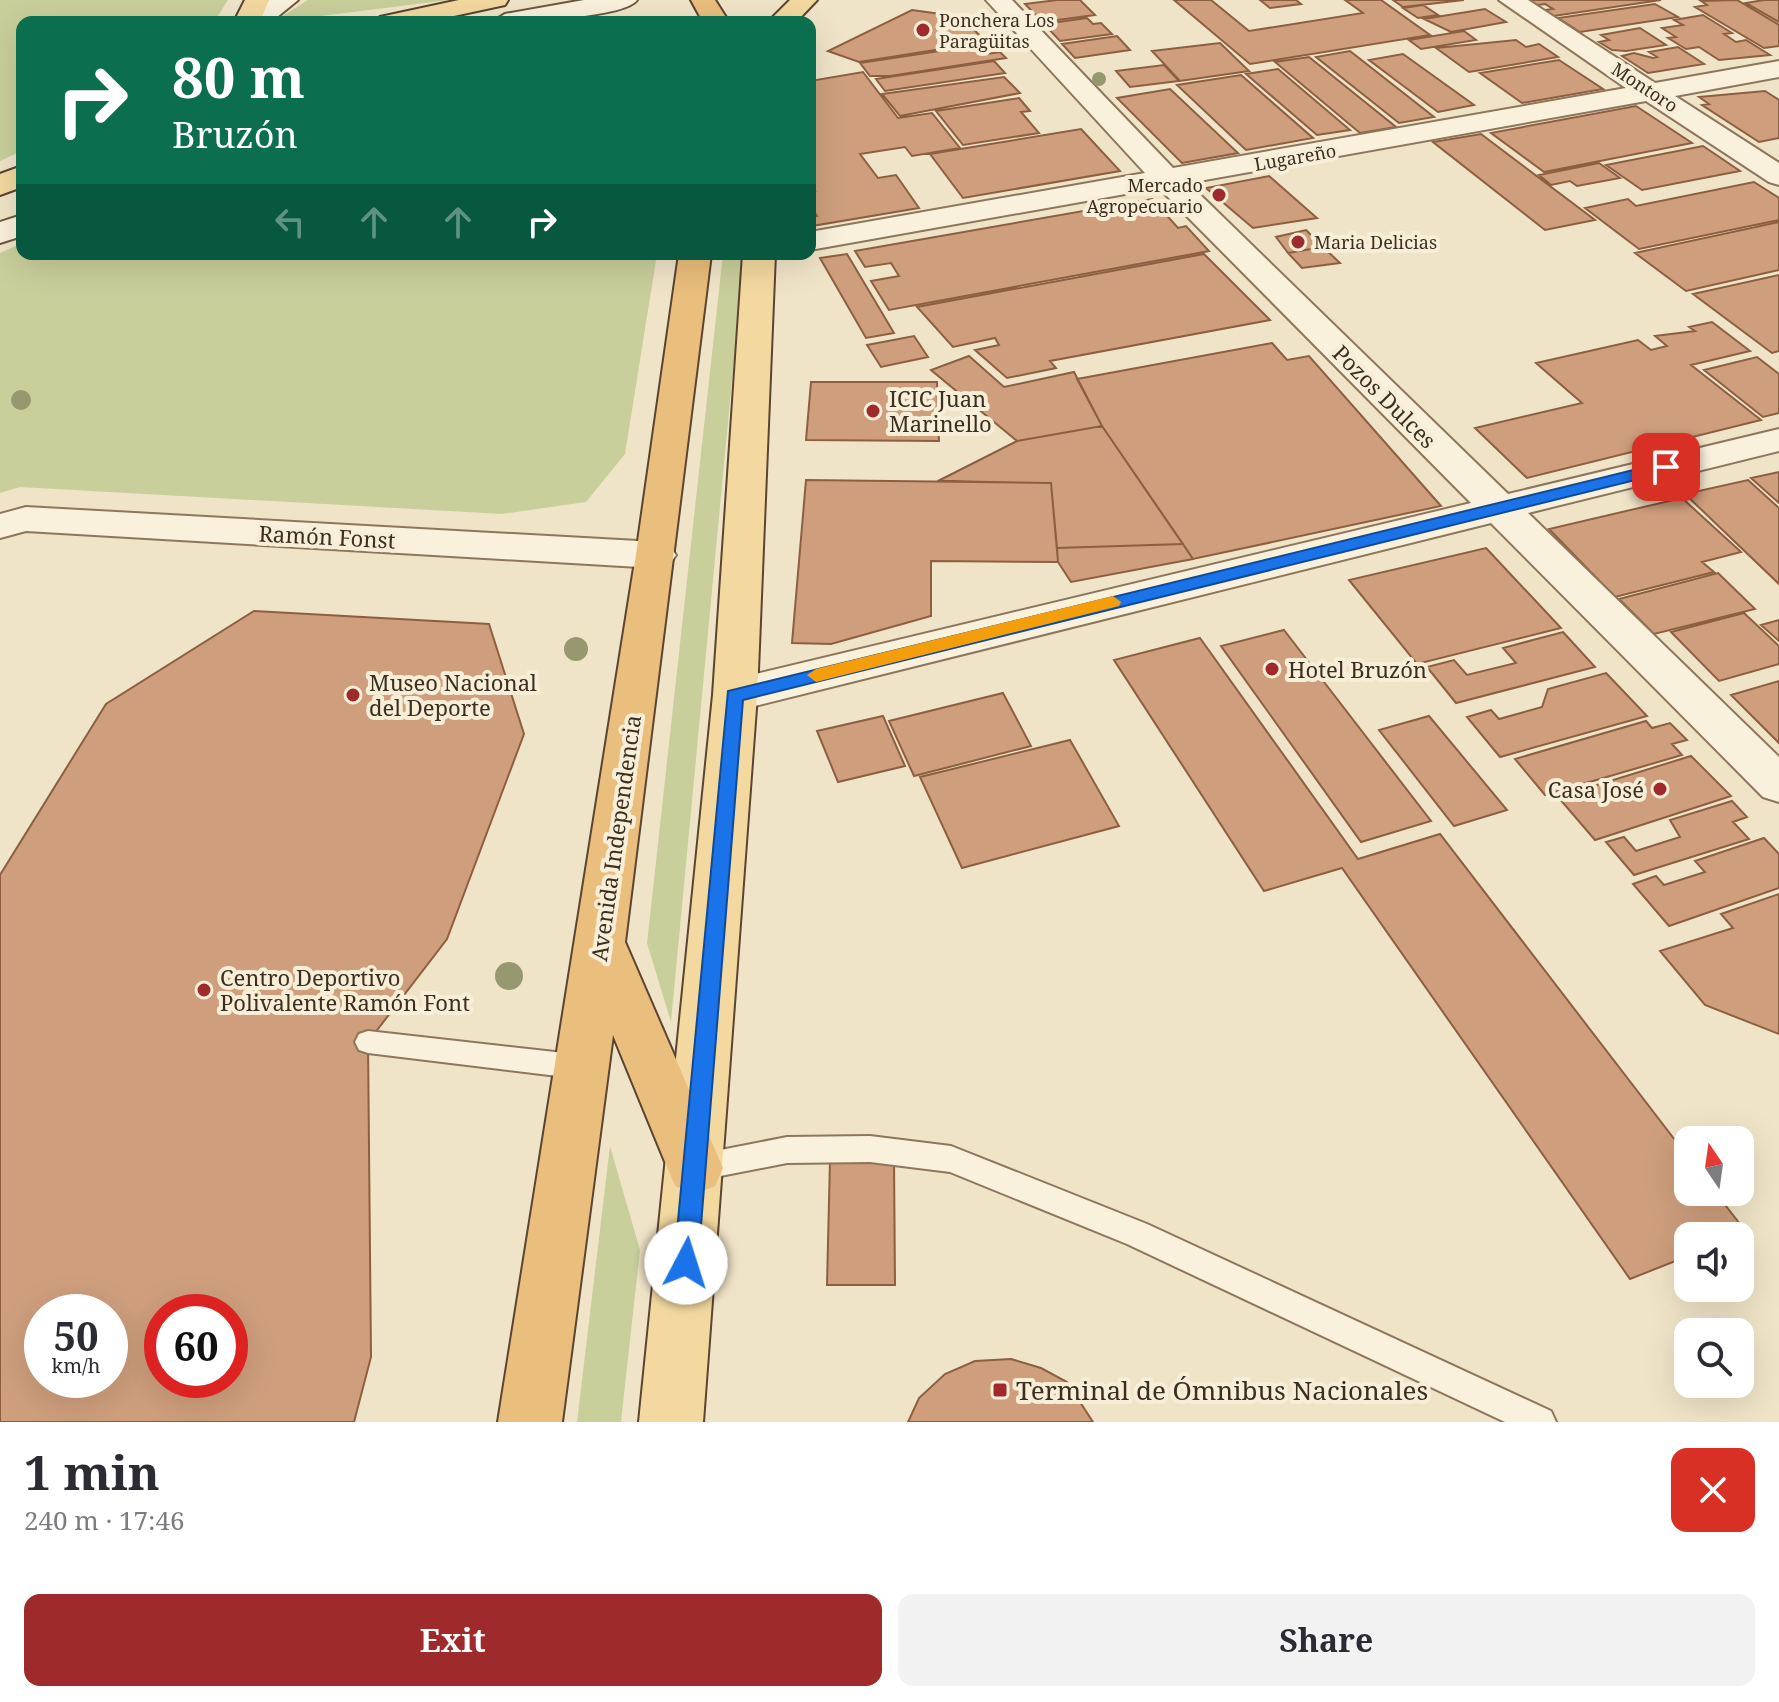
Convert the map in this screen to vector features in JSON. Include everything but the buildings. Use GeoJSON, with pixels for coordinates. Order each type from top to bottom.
{"type":"FeatureCollection","features":[{"type":"Feature","properties":{"kind":"highway","name":"Avenida Independencia"},"geometry":{"type":"LineString","coordinates":[[530,1422],[656,555],[694,260]]}},
{"type":"Feature","properties":{"kind":"highway"},"geometry":{"type":"LineString","coordinates":[[600,943],[695,1168]]}},
{"type":"Feature","properties":{"kind":"main road"},"geometry":{"type":"LineString","coordinates":[[418,16],[496,0]]}},
{"type":"Feature","properties":{"kind":"main road"},"geometry":{"type":"LineString","coordinates":[[788,16],[805,0]]}},
{"type":"Feature","properties":{"kind":"main road"},"geometry":{"type":"LineString","coordinates":[[671,1422],[735,695],[759,260]]}},
{"type":"Feature","properties":{"kind":"street"},"geometry":{"type":"LineString","coordinates":[[263,16],[286,0]]}},
{"type":"Feature","properties":{"kind":"street"},"geometry":{"type":"LineString","coordinates":[[538,16],[625,0]]}},
{"type":"Feature","properties":{"kind":"street","name":"Pozos Dulces"},"geometry":{"type":"LineString","coordinates":[[998,0],[1168,180],[1779,785]]}},
{"type":"Feature","properties":{"kind":"street","name":"Montoro"},"geometry":{"type":"LineString","coordinates":[[1511,0],[1779,176]]}},
{"type":"Feature","properties":{"kind":"street","name":"Lugareño"},"geometry":{"type":"LineString","coordinates":[[816,240],[1168,180],[1779,69]]}},
{"type":"Feature","properties":{"kind":"street"},"geometry":{"type":"LineString","coordinates":[[735,695],[1779,440]]}},
{"type":"Feature","properties":{"kind":"street","name":"Ramón Fonst"},"geometry":{"type":"LineString","coordinates":[[0,526],[26,519],[656,555]]}},
{"type":"Feature","properties":{"kind":"lane"},"geometry":{"type":"LineString","coordinates":[[368,1042],[582,1067]]}},
{"type":"Feature","properties":{"kind":"lane"},"geometry":{"type":"LineString","coordinates":[[695,1168],[787,1150],[870,1149],[951,1159],[1137,1234],[1540,1422]]}},
{"type":"Feature","properties":{"kind":"green space"},"geometry":{"type":"Polygon","coordinates":[[[0,0],[228,0],[218,16],[16,16],[16,154],[0,161],[0,0]]]}},
{"type":"Feature","properties":{"kind":"green space"},"geometry":{"type":"Polygon","coordinates":[[[308,0],[449,0],[321,16],[283,16],[308,0]]]}},
{"type":"Feature","properties":{"kind":"green space"},"geometry":{"type":"Polygon","coordinates":[[[16,246],[16,260],[656,260],[625,454],[586,502],[502,514],[20,487],[0,493],[0,253],[16,246]]]}},
{"type":"Feature","properties":{"kind":"green space"},"geometry":{"type":"Polygon","coordinates":[[[722,260],[743,260],[671,1022],[647,943],[722,260]]]}},
{"type":"Feature","properties":{"kind":"green space"},"geometry":{"type":"Polygon","coordinates":[[[610,1146],[640,1250],[621,1422],[577,1422],[610,1146]]]}},
{"type":"Feature","properties":{"kind":"slow traffic"},"geometry":{"type":"LineString","coordinates":[[816,675],[1113,602]]}},
{"type":"Feature","properties":{"kind":"place","name":"Ponchera Los Paragüitas"},"geometry":{"type":"Point","coordinates":[923,30]}},
{"type":"Feature","properties":{"kind":"place","name":"Mercado Agropecuario"},"geometry":{"type":"Point","coordinates":[1219,195]}},
{"type":"Feature","properties":{"kind":"place","name":"Maria Delicias"},"geometry":{"type":"Point","coordinates":[1298,242]}},
{"type":"Feature","properties":{"kind":"place","name":"ICIC Juan Marinello"},"geometry":{"type":"Point","coordinates":[873,411]}},
{"type":"Feature","properties":{"kind":"place","name":"Hotel Bruzón"},"geometry":{"type":"Point","coordinates":[1272,669]}},
{"type":"Feature","properties":{"kind":"place","name":"Museo Nacional del Deporte"},"geometry":{"type":"Point","coordinates":[353,695]}},
{"type":"Feature","properties":{"kind":"place","name":"Casa José"},"geometry":{"type":"Point","coordinates":[1660,789]}},
{"type":"Feature","properties":{"kind":"place","name":"Centro Deportivo Polivalente Ramón Font"},"geometry":{"type":"Point","coordinates":[204,990]}},
{"type":"Feature","properties":{"kind":"place","name":"Terminal de Ómnibus Nacionales"},"geometry":{"type":"Point","coordinates":[1000,1390]}},
{"type":"Feature","properties":{"kind":"route"},"geometry":{"type":"LineString","coordinates":[[686,1263],[735,695],[1666,467]]}}]}
